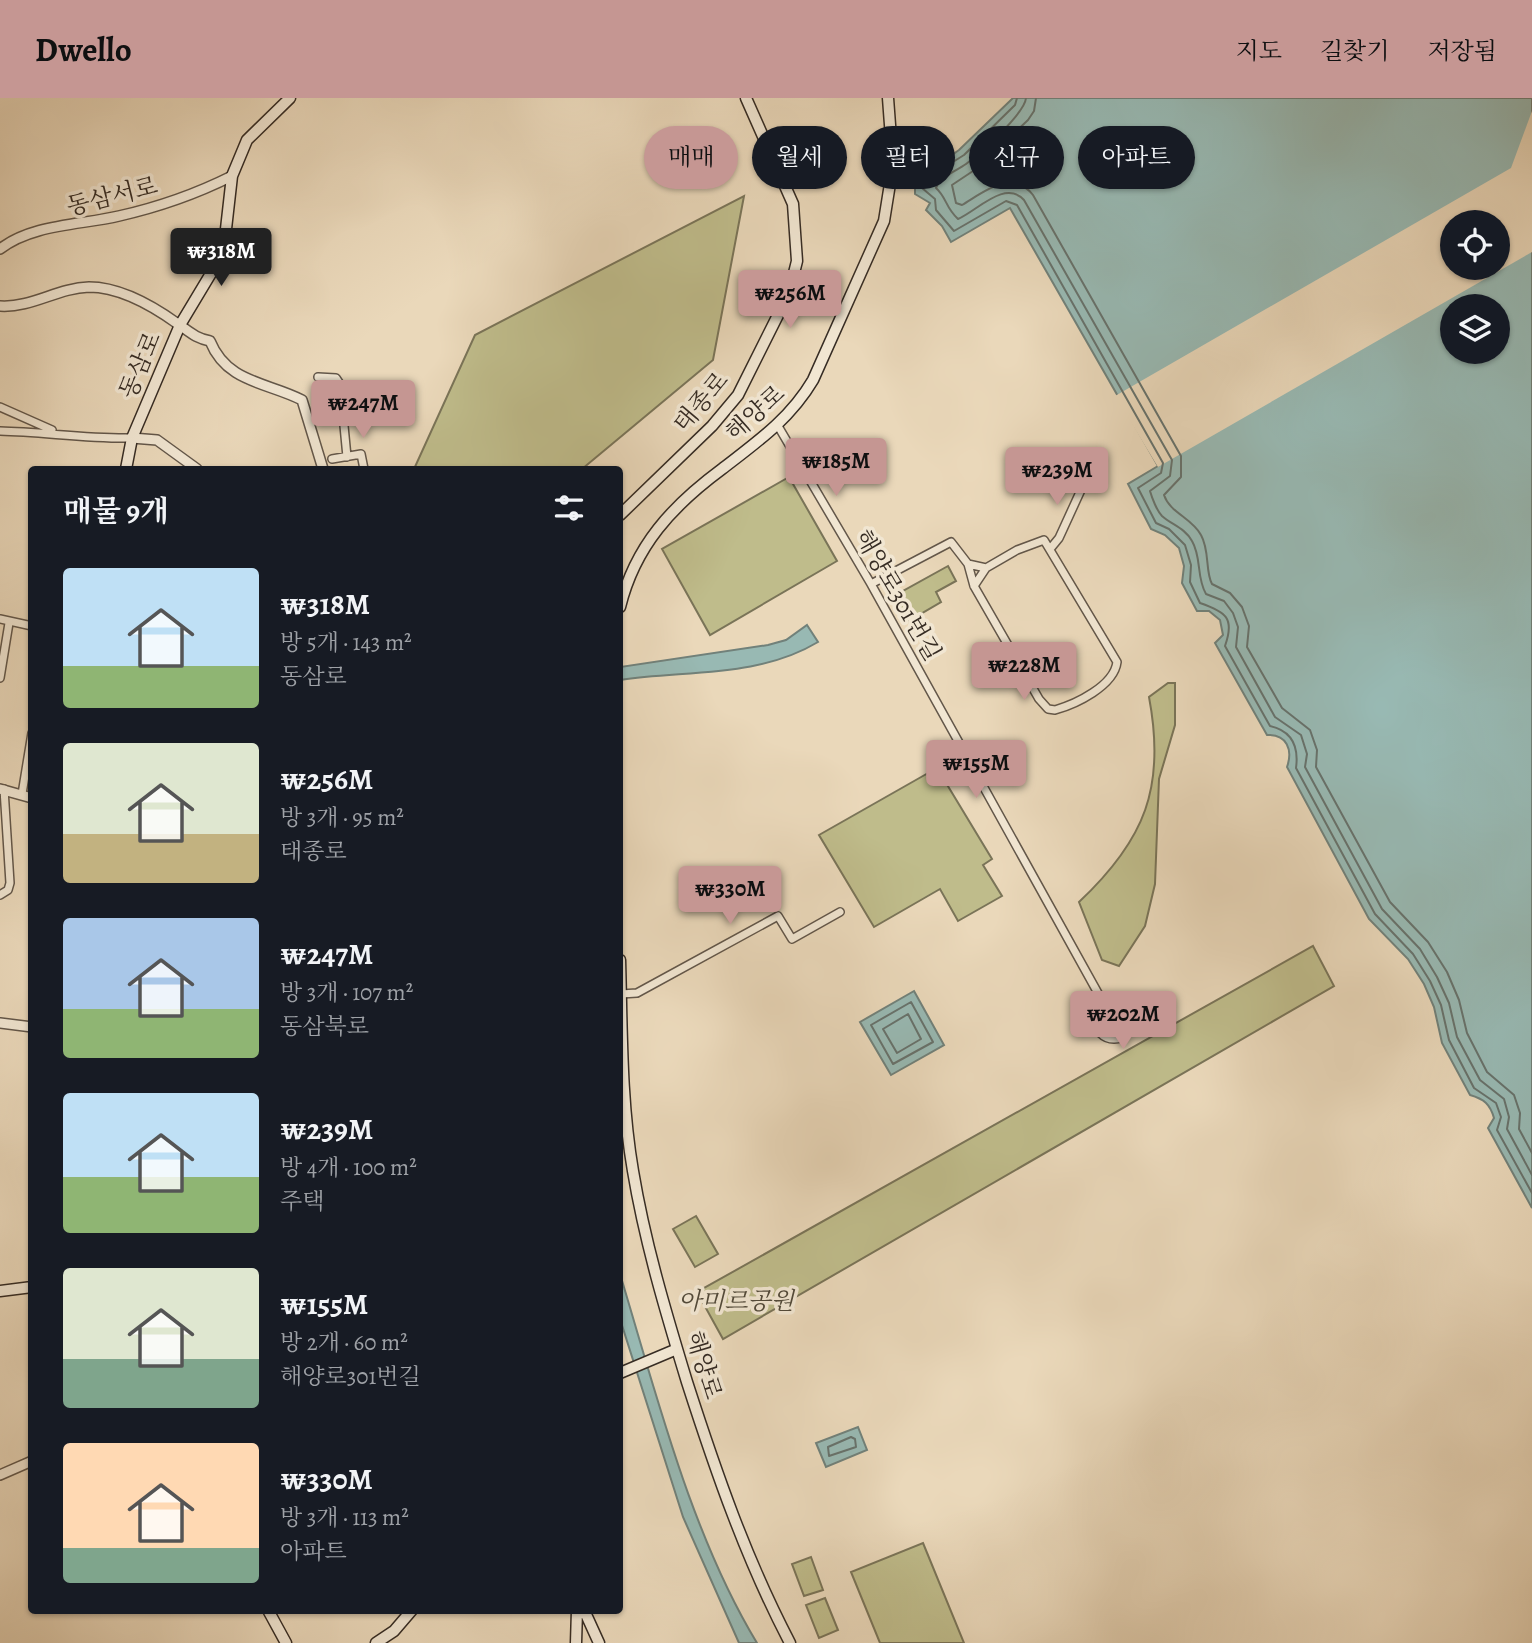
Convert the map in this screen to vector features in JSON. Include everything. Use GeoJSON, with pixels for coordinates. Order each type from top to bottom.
{"type":"FeatureCollection","features":[{"type":"Feature","properties":{"kind":"main road","name":"동삼로"},"geometry":{"type":"LineString","coordinates":[[127,466],[132,438],[180,325],[204,289],[216,261],[226,229],[232,176],[247,140],[290,98]]}},
{"type":"Feature","properties":{"kind":"main road","name":"태종로"},"geometry":{"type":"LineString","coordinates":[[623,512],[712,426],[738,395],[789,293],[797,261],[793,204],[746,98]]}},
{"type":"Feature","properties":{"kind":"main road","name":"해양로"},"geometry":{"type":"LineString","coordinates":[[623,595],[641,549],[675,509],[778,426],[799,404],[813,380],[884,221],[893,165],[888,98]]}},
{"type":"Feature","properties":{"kind":"main road","name":"해양로"},"geometry":{"type":"LineString","coordinates":[[623,1075],[633,1170],[651,1256],[677,1349],[720,1484],[762,1590],[790,1643]]}},
{"type":"Feature","properties":{"kind":"main road"},"geometry":{"type":"LineString","coordinates":[[0,1291],[28,1288]]}},
{"type":"Feature","properties":{"kind":"main road"},"geometry":{"type":"LineString","coordinates":[[623,1372],[677,1349]]}},
{"type":"Feature","properties":{"kind":"main road"},"geometry":{"type":"LineString","coordinates":[[270,1614],[286,1643]]}},
{"type":"Feature","properties":{"kind":"main road"},"geometry":{"type":"LineString","coordinates":[[376,1643],[394,1631],[409,1614]]}},
{"type":"Feature","properties":{"kind":"main road"},"geometry":{"type":"LineString","coordinates":[[576,1643],[577,1614]]}},
{"type":"Feature","properties":{"kind":"main road"},"geometry":{"type":"LineString","coordinates":[[585,1614],[597,1643],[588,1643]]}},
{"type":"Feature","properties":{"kind":"street","name":"동삼서로"},"geometry":{"type":"LineString","coordinates":[[0,249],[29,234],[120,216],[194,194],[232,176]]}},
{"type":"Feature","properties":{"kind":"street"},"geometry":{"type":"LineString","coordinates":[[0,306],[29,305],[64,291],[90,287],[136,297],[180,325],[194,338],[210,341],[216,357],[229,369],[262,387],[286,391],[302,400],[322,466]]}},
{"type":"Feature","properties":{"kind":"street"},"geometry":{"type":"LineString","coordinates":[[318,377],[335,378],[340,384],[347,457]]}},
{"type":"Feature","properties":{"kind":"street"},"geometry":{"type":"LineString","coordinates":[[0,407],[55,432]]}},
{"type":"Feature","properties":{"kind":"street","name":"해양로301번길"},"geometry":{"type":"LineString","coordinates":[[778,426],[871,584],[1104,1004]]}},
{"type":"Feature","properties":{"kind":"street"},"geometry":{"type":"LineString","coordinates":[[0,431],[55,432],[93,439],[157,440],[193,466]]}},
{"type":"Feature","properties":{"kind":"street"},"geometry":{"type":"LineString","coordinates":[[332,459],[361,454],[363,466]]}},
{"type":"Feature","properties":{"kind":"street"},"geometry":{"type":"LineString","coordinates":[[1050,549],[1059,538],[1086,480]]}},
{"type":"Feature","properties":{"kind":"street"},"geometry":{"type":"LineString","coordinates":[[871,584],[951,542],[968,564],[974,586],[1043,705],[1055,710],[1067,706],[1103,685],[1116,669],[1117,662],[1044,540],[1017,550],[985,568],[974,586]]}},
{"type":"Feature","properties":{"kind":"street"},"geometry":{"type":"LineString","coordinates":[[968,564],[985,568]]}},
{"type":"Feature","properties":{"kind":"street"},"geometry":{"type":"LineString","coordinates":[[0,618],[9,623],[28,625]]}},
{"type":"Feature","properties":{"kind":"street"},"geometry":{"type":"LineString","coordinates":[[0,678],[9,623]]}},
{"type":"Feature","properties":{"kind":"street"},"geometry":{"type":"LineString","coordinates":[[0,895],[8,890],[10,883],[2,789],[27,796]]}},
{"type":"Feature","properties":{"kind":"street"},"geometry":{"type":"LineString","coordinates":[[623,994],[637,993],[778,916],[792,939],[840,912]]}},
{"type":"Feature","properties":{"kind":"street"},"geometry":{"type":"LineString","coordinates":[[1121,1002],[1130,1010],[1132,1027],[1124,1036],[1111,1038],[1097,1026],[1097,1014],[1104,1004],[1121,1002]]}},
{"type":"Feature","properties":{"kind":"street"},"geometry":{"type":"LineString","coordinates":[[0,1023],[28,1026]]}},
{"type":"Feature","properties":{"kind":"street"},"geometry":{"type":"LineString","coordinates":[[0,1475],[28,1463]]}},
{"type":"Feature","properties":{"kind":"green space"},"geometry":{"type":"Polygon","coordinates":[[[744,196],[713,360],[586,466],[415,466],[475,335],[744,196]]]}},
{"type":"Feature","properties":{"kind":"green space"},"geometry":{"type":"Polygon","coordinates":[[[789,477],[837,561],[710,635],[662,549],[789,477]]]}},
{"type":"Feature","properties":{"kind":"green space"},"geometry":{"type":"Polygon","coordinates":[[[948,566],[956,581],[936,592],[941,602],[905,623],[893,601],[894,596],[948,566]]]}},
{"type":"Feature","properties":{"kind":"green space"},"geometry":{"type":"Polygon","coordinates":[[[1168,683],[1175,683],[1175,725],[1159,779],[1155,884],[1145,926],[1119,966],[1102,960],[1079,902],[1120,856],[1135,834],[1145,810],[1152,785],[1155,758],[1149,697],[1168,683]]]}},
{"type":"Feature","properties":{"kind":"green space"},"geometry":{"type":"Polygon","coordinates":[[[937,768],[992,859],[983,865],[1002,896],[958,921],[940,889],[874,927],[819,835],[937,768]]]}},
{"type":"Feature","properties":{"kind":"green space","name":"아미르공원"},"geometry":{"type":"Polygon","coordinates":[[[1313,946],[1334,986],[723,1339],[697,1292],[1313,946]]]}},
{"type":"Feature","properties":{"kind":"green space"},"geometry":{"type":"Polygon","coordinates":[[[1114,1007],[1122,1010],[1125,1018],[1122,1026],[1114,1029],[1106,1026],[1103,1018],[1106,1010],[1114,1007]]]}},
{"type":"Feature","properties":{"kind":"green space"},"geometry":{"type":"Polygon","coordinates":[[[696,1216],[718,1254],[695,1267],[673,1229],[696,1216]]]}},
{"type":"Feature","properties":{"kind":"green space"},"geometry":{"type":"Polygon","coordinates":[[[923,1543],[964,1643],[880,1643],[851,1572],[923,1543]]]}},
{"type":"Feature","properties":{"kind":"green space"},"geometry":{"type":"Polygon","coordinates":[[[811,1557],[823,1590],[804,1596],[792,1564],[811,1557]]]}},
{"type":"Feature","properties":{"kind":"green space"},"geometry":{"type":"Polygon","coordinates":[[[825,1598],[838,1630],[819,1638],[806,1605],[825,1598]]]}},
{"type":"Feature","properties":{"kind":"water"},"geometry":{"type":"Polygon","coordinates":[[[1013,98],[1532,98],[1532,1208],[1488,1128],[1494,1118],[1491,1109],[1483,1100],[1470,1095],[1442,1043],[1434,1007],[1424,984],[1408,959],[1369,919],[1287,767],[1287,744],[1279,737],[1267,735],[1215,643],[1223,635],[1220,620],[1209,611],[1197,611],[1182,583],[1184,566],[1179,548],[1165,535],[1151,529],[1128,484],[1158,466],[1010,208],[951,242],[942,226],[926,210],[930,203],[915,194],[915,189],[955,189],[955,153],[969,140],[969,189],[1064,189],[1064,126],[984,126],[1013,98]]]}},
{"type":"Feature","properties":{"kind":"water"},"geometry":{"type":"Polygon","coordinates":[[[807,625],[818,642],[795,654],[746,667],[623,680],[623,667],[786,640],[807,625]]]}},
{"type":"Feature","properties":{"kind":"water"},"geometry":{"type":"Polygon","coordinates":[[[914,991],[944,1045],[891,1075],[860,1022],[914,991]]]}},
{"type":"Feature","properties":{"kind":"water"},"geometry":{"type":"Polygon","coordinates":[[[623,1284],[662,1416],[694,1511],[734,1601],[757,1643],[739,1643],[683,1517],[623,1328],[623,1284]]]}},
{"type":"Feature","properties":{"kind":"water"},"geometry":{"type":"Polygon","coordinates":[[[858,1427],[867,1450],[826,1467],[816,1443],[858,1427]]]}},
{"type":"Feature","properties":{"kind":"pier"},"geometry":{"type":"Polygon","coordinates":[[[1532,111],[1532,252],[1510,265],[1510,210],[1440,210],[1440,280],[1483,280],[1459,294],[1440,294],[1440,305],[1158,467],[1115,396],[1511,168],[1532,111]]]}}]}
